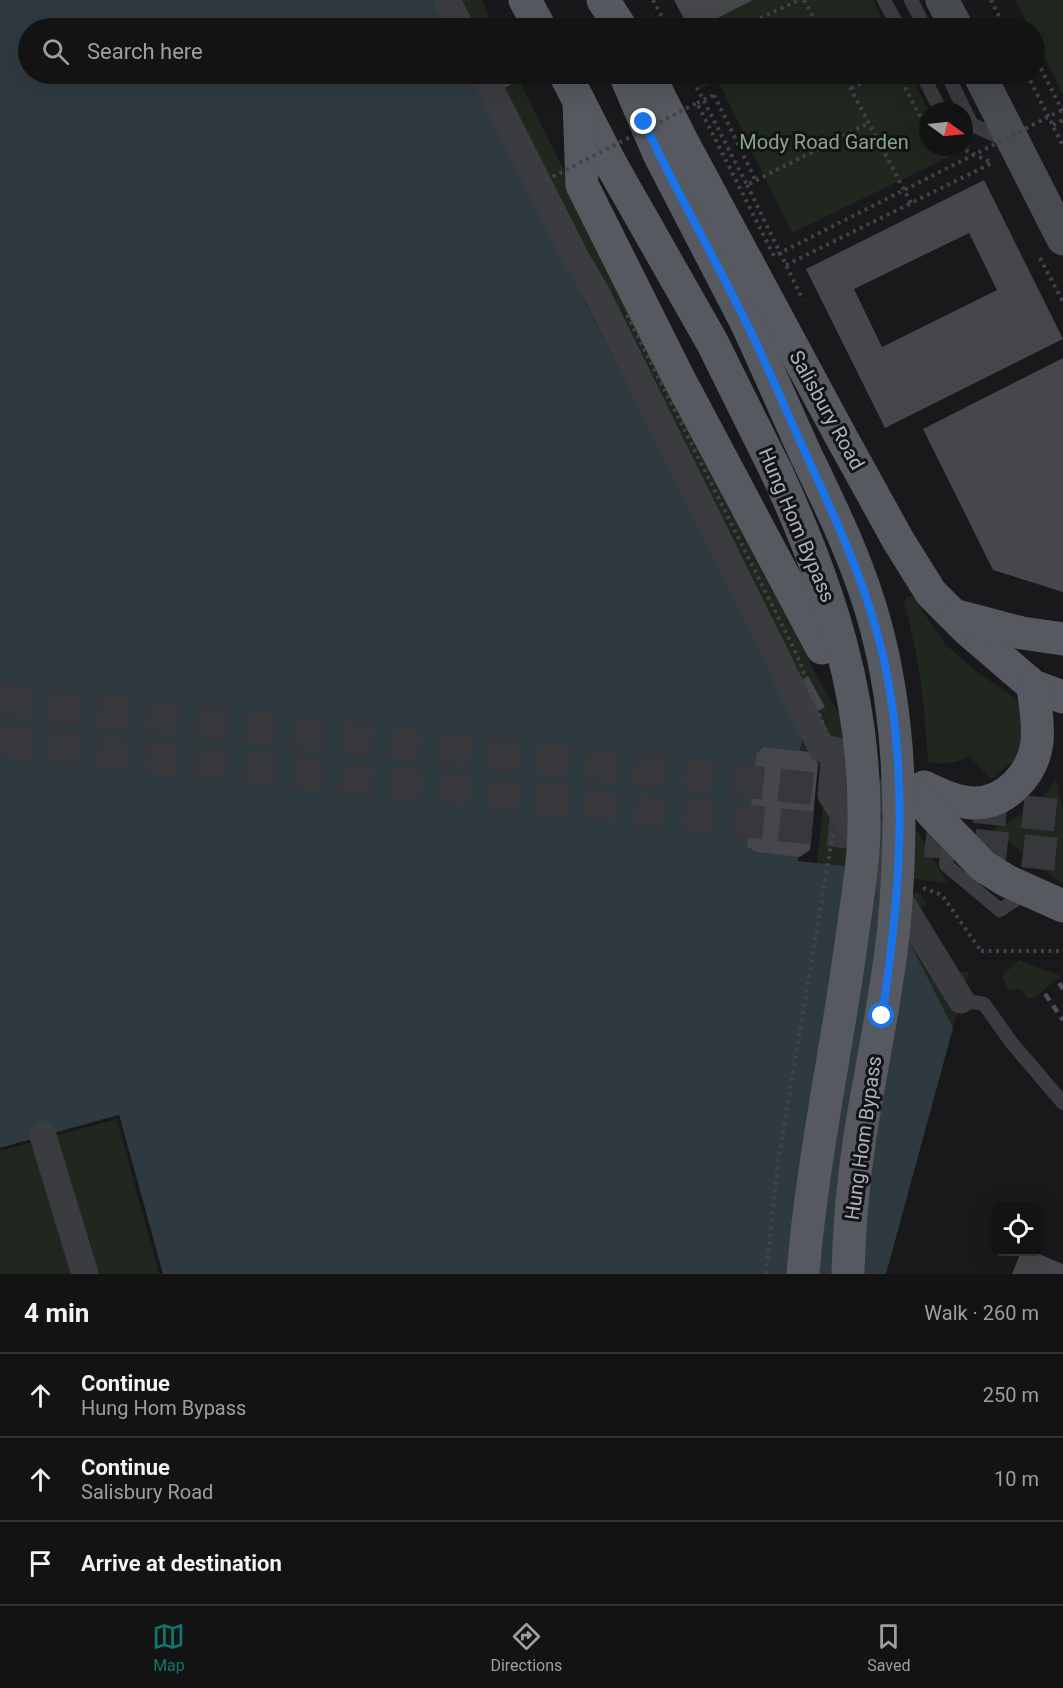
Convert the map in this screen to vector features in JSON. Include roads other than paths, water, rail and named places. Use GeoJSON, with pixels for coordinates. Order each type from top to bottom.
{"type":"FeatureCollection","features":[{"type":"Feature","properties":{"kind":"main road"},"geometry":{"type":"LineString","coordinates":[[525,0],[535,18]]}},
{"type":"Feature","properties":{"kind":"main road"},"geometry":{"type":"LineString","coordinates":[[598,0],[605,18]]}},
{"type":"Feature","properties":{"kind":"main road"},"geometry":{"type":"LineString","coordinates":[[603,0],[615,18]]}},
{"type":"Feature","properties":{"kind":"main road","name":"Hung Hom Bypass"},"geometry":{"type":"LineString","coordinates":[[629,84],[659,154],[746,322],[829,502],[858,575],[881,648],[895,730],[899,823],[894,926],[882,1016],[856,1165],[848,1274]]}},
{"type":"Feature","properties":{"kind":"main road","name":"Salisbury Road"},"geometry":{"type":"LineString","coordinates":[[653,84],[898,540],[931,592],[953,615],[1048,692]]}},
{"type":"Feature","properties":{"kind":"main road"},"geometry":{"type":"LineString","coordinates":[[572,87],[582,185],[677,375],[822,648]]}},
{"type":"Feature","properties":{"kind":"main road","name":"Hung Hom Bypass"},"geometry":{"type":"LineString","coordinates":[[572,87],[612,166],[712,342],[776,471],[821,574],[842,645],[861,747],[864,827],[859,887],[843,999],[814,1170],[803,1274]]}},
{"type":"Feature","properties":{"kind":"main road"},"geometry":{"type":"LineString","coordinates":[[953,615],[1022,633],[1063,639]]}},
{"type":"Feature","properties":{"kind":"main road"},"geometry":{"type":"LineString","coordinates":[[1047,899],[1007,881],[982,866],[932,813],[921,791],[972,802],[1000,797],[1012,789],[1020,782],[1029,766],[1048,692]]}},
{"type":"Feature","properties":{"kind":"street"},"geometry":{"type":"LineString","coordinates":[[447,0],[456,18]]}},
{"type":"Feature","properties":{"kind":"street"},"geometry":{"type":"LineString","coordinates":[[942,0],[952,18]]}},
{"type":"Feature","properties":{"kind":"street"},"geometry":{"type":"LineString","coordinates":[[488,84],[576,258],[597,294],[822,749],[835,750],[831,795],[890,884],[961,1000]]}},
{"type":"Feature","properties":{"kind":"street"},"geometry":{"type":"LineString","coordinates":[[982,84],[1004,153],[1063,239]]}},
{"type":"Feature","properties":{"kind":"street"},"geometry":{"type":"LineString","coordinates":[[44,1136],[85,1274]]}},
{"type":"Feature","properties":{"kind":"lane"},"geometry":{"type":"LineString","coordinates":[[884,0],[894,18]]}},
{"type":"Feature","properties":{"kind":"lane"},"geometry":{"type":"LineString","coordinates":[[911,0],[920,18]]}},
{"type":"Feature","properties":{"kind":"lane"},"geometry":{"type":"LineString","coordinates":[[927,84],[936,102]]}},
{"type":"Feature","properties":{"kind":"lane"},"geometry":{"type":"LineString","coordinates":[[951,84],[959,102]]}},
{"type":"Feature","properties":{"kind":"lane"},"geometry":{"type":"LineString","coordinates":[[973,127],[1004,153]]}},
{"type":"Feature","properties":{"kind":"lane"},"geometry":{"type":"LineString","coordinates":[[961,1000],[984,1004],[1011,1042],[1063,1103]]}},
{"type":"Feature","properties":{"kind":"tunnel"},"geometry":{"type":"LineString","coordinates":[[0,700],[1063,816]]}},
{"type":"Feature","properties":{"kind":"tunnel"},"geometry":{"type":"LineString","coordinates":[[0,741],[1063,855]]}},
{"type":"Feature","properties":{"kind":"railway"},"geometry":{"type":"LineString","coordinates":[[1059,983],[1063,989]]}},
{"type":"Feature","properties":{"kind":"railway"},"geometry":{"type":"LineString","coordinates":[[1045,994],[1063,1020]]}},
{"type":"Feature","properties":{"kind":"park label","name":"Mody Road Garden"},"geometry":{"type":"Point","coordinates":[824,142]}}]}
